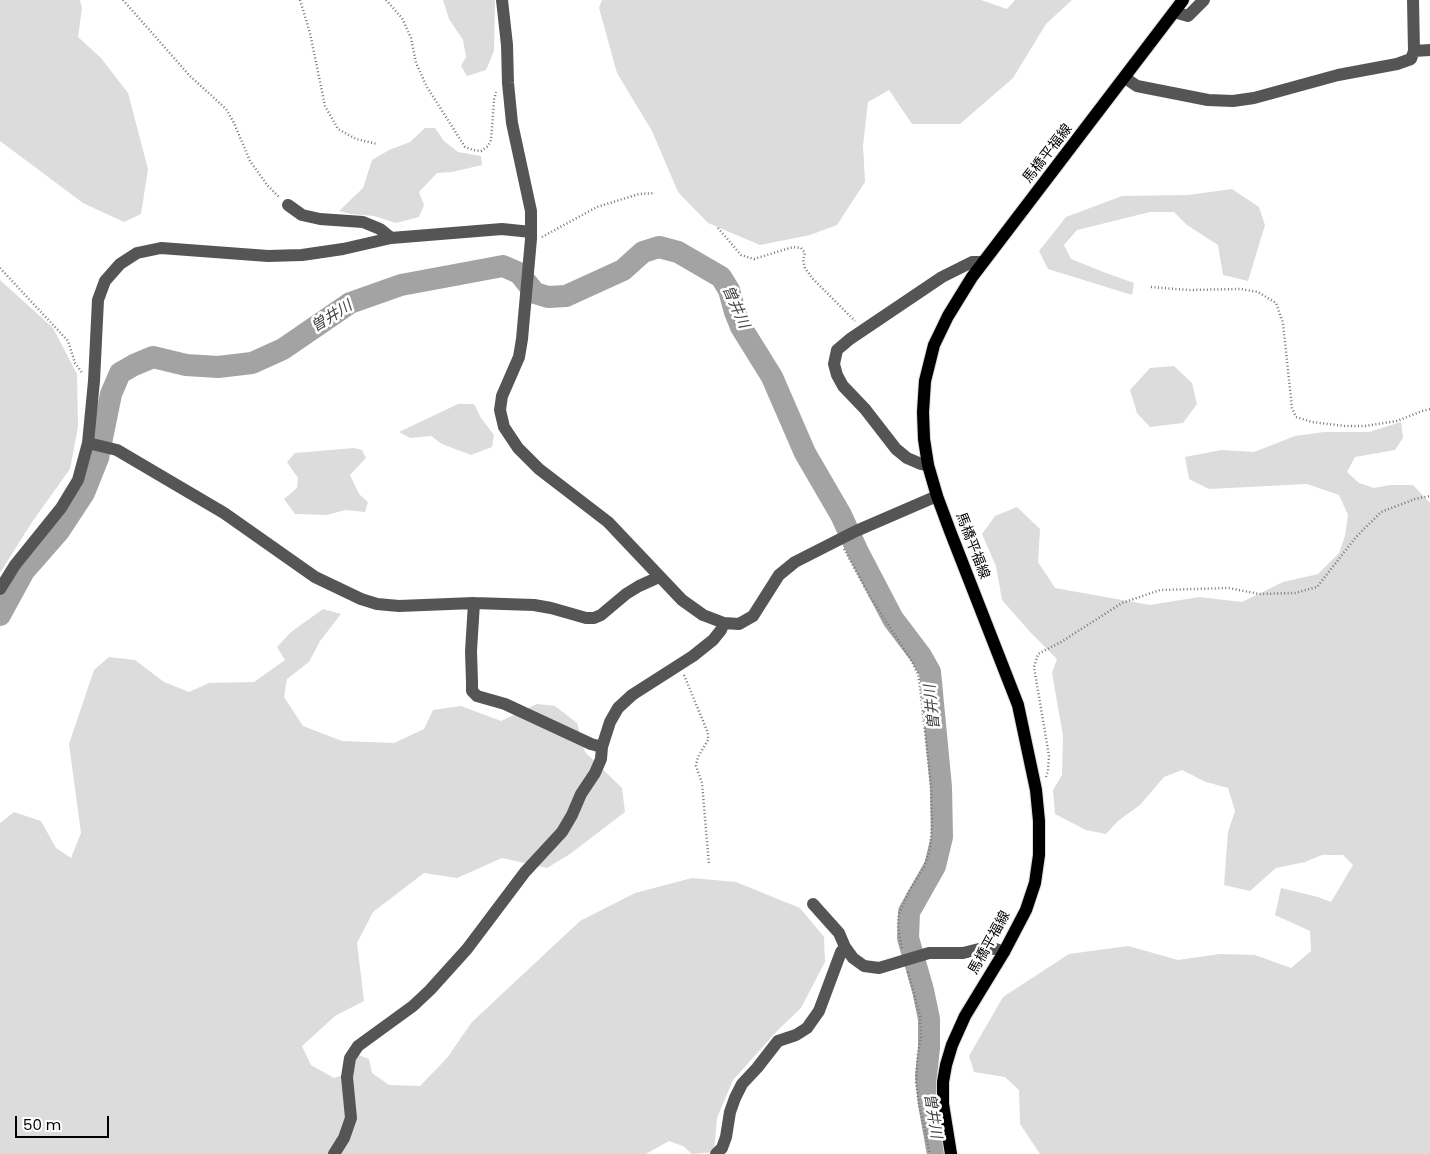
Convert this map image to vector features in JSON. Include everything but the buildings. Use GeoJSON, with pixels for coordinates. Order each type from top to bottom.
{"type":"FeatureCollection","features":[{"type":"Feature","properties":{"kind":"main road","name":"馬橋平福線"},"geometry":{"type":"LineString","coordinates":[[952,1154],[943,1104],[943,1082],[946,1065],[952,1045],[966,1016],[1004,952],[1026,910],[1035,883],[1039,855],[1039,821],[1036,790],[1018,705],[936,496],[924,439],[925,381],[934,345],[948,316],[972,277],[1183,0]]}},
{"type":"Feature","properties":{"kind":"street"},"geometry":{"type":"LineString","coordinates":[[502,0],[512,123],[531,211],[531,235],[522,338],[519,357],[502,396],[500,410],[504,427],[518,448],[539,469],[608,522],[682,600],[703,615],[724,623],[740,624],[752,616],[779,575],[795,562],[841,538],[936,496]]}},
{"type":"Feature","properties":{"kind":"street"},"geometry":{"type":"LineString","coordinates":[[1174,12],[1188,16],[1204,0]]}},
{"type":"Feature","properties":{"kind":"street"},"geometry":{"type":"LineString","coordinates":[[1125,78],[1137,86],[1208,100],[1233,101],[1254,98],[1338,75],[1397,64],[1411,58],[1414,51],[1413,0]]}},
{"type":"Feature","properties":{"kind":"street"},"geometry":{"type":"LineString","coordinates":[[1414,51],[1430,50]]}},
{"type":"Feature","properties":{"kind":"street"},"geometry":{"type":"LineString","coordinates":[[288,205],[302,214],[320,219],[363,222],[380,229],[391,238]]}},
{"type":"Feature","properties":{"kind":"street"},"geometry":{"type":"LineString","coordinates":[[0,589],[15,565],[61,508],[78,480],[91,444],[98,300],[105,281],[120,264],[137,253],[162,248],[268,256],[302,255],[343,249],[391,238],[502,229],[531,235]]}},
{"type":"Feature","properties":{"kind":"street"},"geometry":{"type":"LineString","coordinates":[[928,465],[907,458],[896,450],[865,409],[843,386],[834,364],[837,350],[942,277],[972,262],[983,262]]}},
{"type":"Feature","properties":{"kind":"street"},"geometry":{"type":"LineString","coordinates":[[91,444],[107,446],[117,450],[155,471],[224,513],[315,577],[361,599],[377,604],[399,606],[474,603],[534,605],[586,618],[594,618],[601,615],[638,586],[659,577]]}},
{"type":"Feature","properties":{"kind":"street"},"geometry":{"type":"LineString","coordinates":[[474,603],[471,652],[472,691],[476,696],[512,706],[583,740],[602,747]]}},
{"type":"Feature","properties":{"kind":"street"},"geometry":{"type":"LineString","coordinates":[[334,1154],[344,1138],[351,1118],[347,1077],[350,1058],[358,1046],[413,1006],[430,990],[467,949],[525,872],[562,832],[581,794],[595,773],[601,759],[602,747],[610,722],[618,708],[632,695],[713,640],[724,623]]}},
{"type":"Feature","properties":{"kind":"street"},"geometry":{"type":"LineString","coordinates":[[813,904],[839,933],[845,947],[853,958],[864,966],[879,968],[910,958],[963,953],[983,948],[1004,952]]}},
{"type":"Feature","properties":{"kind":"street"},"geometry":{"type":"LineString","coordinates":[[716,1154],[722,1148],[732,1105],[742,1084],[778,1040],[807,1028],[819,1011],[841,952],[845,947]]}},
{"type":"Feature","properties":{"kind":"path"},"geometry":{"type":"LineString","coordinates":[[123,0],[189,75],[226,109],[250,161],[268,186],[288,205]]}},
{"type":"Feature","properties":{"kind":"path"},"geometry":{"type":"LineString","coordinates":[[300,0],[310,33],[325,106],[338,129],[356,139],[377,144]]}},
{"type":"Feature","properties":{"kind":"path"},"geometry":{"type":"LineString","coordinates":[[386,0],[402,18],[411,38],[416,62],[427,87],[465,146],[473,150],[482,150],[488,146],[491,140],[494,100],[501,84],[508,83]]}},
{"type":"Feature","properties":{"kind":"path"},"geometry":{"type":"LineString","coordinates":[[531,235],[543,237],[597,207],[639,194],[655,193]]}},
{"type":"Feature","properties":{"kind":"path"},"geometry":{"type":"LineString","coordinates":[[718,228],[740,255],[754,259],[793,247],[801,248],[805,252],[803,260],[805,268],[812,278],[864,330]]}},
{"type":"Feature","properties":{"kind":"path"},"geometry":{"type":"LineString","coordinates":[[0,268],[68,340],[75,363],[83,375],[94,381]]}},
{"type":"Feature","properties":{"kind":"path"},"geometry":{"type":"LineString","coordinates":[[1151,287],[1189,290],[1241,289],[1258,292],[1276,303],[1283,323],[1292,408],[1296,417],[1312,422],[1345,426],[1365,426],[1397,421],[1430,409]]}},
{"type":"Feature","properties":{"kind":"path"},"geometry":{"type":"LineString","coordinates":[[1036,790],[1044,783],[1048,771],[1048,756],[1034,667],[1038,654],[1061,642],[1122,603],[1160,590],[1228,588],[1259,594],[1295,593],[1316,587],[1356,537],[1381,512],[1415,499],[1430,496]]}},
{"type":"Feature","properties":{"kind":"path"},"geometry":{"type":"LineString","coordinates":[[841,538],[869,595],[911,660],[918,674],[920,687],[930,787],[931,840],[924,867],[909,891],[899,914],[898,926],[910,958],[912,984],[920,1016],[921,1038],[916,1083],[930,1154]]}},
{"type":"Feature","properties":{"kind":"path"},"geometry":{"type":"LineString","coordinates":[[680,664],[708,733],[708,740],[698,757],[696,766],[702,783],[709,865]]}},
{"type":"Feature","properties":{"kind":"shaded area"},"geometry":{"type":"Polygon","coordinates":[[[0,0],[80,0],[82,8],[78,37],[101,58],[128,93],[148,169],[141,214],[124,222],[83,203],[0,141],[0,0]]]}},
{"type":"Feature","properties":{"kind":"shaded area"},"geometry":{"type":"Polygon","coordinates":[[[443,0],[495,0],[494,51],[486,70],[467,76],[461,66],[466,57],[463,40],[449,19],[443,0]]]}},
{"type":"Feature","properties":{"kind":"shaded area"},"geometry":{"type":"Polygon","coordinates":[[[602,0],[981,0],[1007,9],[1015,0],[1072,0],[1046,24],[1013,78],[960,124],[912,124],[889,90],[868,102],[863,145],[865,182],[837,225],[810,235],[760,245],[708,223],[678,192],[652,131],[617,73],[599,8],[602,0]]]}},
{"type":"Feature","properties":{"kind":"shaded area"},"geometry":{"type":"Polygon","coordinates":[[[425,128],[435,128],[444,141],[458,152],[481,156],[482,165],[452,172],[437,173],[419,192],[424,205],[419,217],[396,223],[374,216],[339,211],[363,188],[372,160],[389,150],[410,142],[425,128]]]}},
{"type":"Feature","properties":{"kind":"shaded area"},"geometry":{"type":"Polygon","coordinates":[[[1232,189],[1259,207],[1265,225],[1248,281],[1223,275],[1218,245],[1187,225],[1174,212],[1150,212],[1077,230],[1064,245],[1071,259],[1134,283],[1132,295],[1048,269],[1039,251],[1066,217],[1122,196],[1188,195],[1232,189]]]}},
{"type":"Feature","properties":{"kind":"shaded area"},"geometry":{"type":"Polygon","coordinates":[[[0,280],[53,328],[77,374],[78,427],[70,469],[32,522],[0,573],[0,280]]]}},
{"type":"Feature","properties":{"kind":"shaded area"},"geometry":{"type":"Polygon","coordinates":[[[1174,366],[1192,383],[1197,404],[1183,423],[1150,427],[1137,413],[1130,390],[1150,368],[1174,366]]]}},
{"type":"Feature","properties":{"kind":"shaded area"},"geometry":{"type":"Polygon","coordinates":[[[458,404],[474,404],[481,418],[494,435],[492,447],[471,455],[442,444],[431,436],[410,438],[399,432],[458,404]]]}},
{"type":"Feature","properties":{"kind":"shaded area"},"geometry":{"type":"Polygon","coordinates":[[[1401,422],[1403,438],[1395,450],[1355,457],[1347,472],[1359,483],[1374,488],[1390,485],[1413,485],[1430,503],[1430,1154],[1040,1154],[1020,1124],[1019,1090],[1005,1077],[974,1072],[969,1056],[1003,997],[1069,954],[1128,946],[1178,960],[1220,954],[1255,955],[1291,968],[1311,951],[1310,931],[1275,915],[1281,888],[1331,902],[1353,865],[1343,855],[1322,855],[1305,862],[1276,868],[1250,891],[1224,885],[1228,832],[1235,811],[1228,788],[1206,782],[1182,770],[1164,777],[1140,805],[1118,821],[1106,834],[1086,830],[1055,814],[1053,790],[1062,775],[1063,736],[1052,673],[1057,659],[1002,600],[996,566],[982,534],[995,516],[1017,507],[1040,529],[1038,562],[1055,588],[1150,605],[1199,597],[1242,602],[1283,582],[1318,574],[1339,553],[1345,536],[1348,515],[1339,495],[1307,484],[1209,489],[1189,479],[1185,457],[1221,450],[1254,452],[1295,436],[1324,432],[1369,432],[1401,422]]]}},
{"type":"Feature","properties":{"kind":"shaded area"},"geometry":{"type":"Polygon","coordinates":[[[354,448],[362,450],[366,458],[350,475],[359,494],[368,502],[365,512],[345,510],[327,515],[295,514],[284,499],[297,488],[298,478],[287,462],[295,453],[354,448]]]}},
{"type":"Feature","properties":{"kind":"shaded area"},"geometry":{"type":"Polygon","coordinates":[[[323,609],[341,614],[320,641],[309,662],[287,679],[284,697],[303,726],[342,741],[394,743],[424,729],[433,710],[461,706],[501,721],[537,704],[555,706],[577,723],[585,752],[622,788],[625,812],[570,854],[547,868],[502,858],[457,878],[424,873],[373,912],[357,943],[364,1001],[335,1016],[302,1046],[311,1065],[334,1078],[352,1072],[356,1054],[369,1059],[372,1073],[389,1085],[420,1086],[447,1058],[472,1022],[580,921],[635,893],[692,878],[736,882],[800,908],[824,937],[825,962],[801,1008],[777,1031],[733,1080],[717,1118],[714,1152],[692,1154],[683,1146],[669,1141],[646,1154],[0,1154],[0,823],[14,812],[41,821],[56,848],[71,858],[81,833],[69,744],[94,670],[109,657],[135,660],[164,682],[189,692],[209,683],[254,682],[285,660],[277,647],[291,632],[323,609]]]}},
{"type":"Feature","properties":{"kind":"waterway","name":"曽井川"},"geometry":{"type":"LineString","coordinates":[[0,615],[24,571],[59,531],[84,493],[98,458],[111,394],[120,373],[134,365],[153,357],[186,365],[218,367],[252,363],[283,349],[350,303],[401,285],[503,266],[519,273],[535,293],[548,297],[566,296],[623,270],[643,252],[659,247],[678,252],[721,277],[729,290],[741,327],[772,377],[805,453],[841,515],[893,619],[921,656],[930,672],[941,787],[942,837],[935,866],[909,912],[908,938],[929,1019],[929,1048],[926,1076],[938,1154]]}}]}
